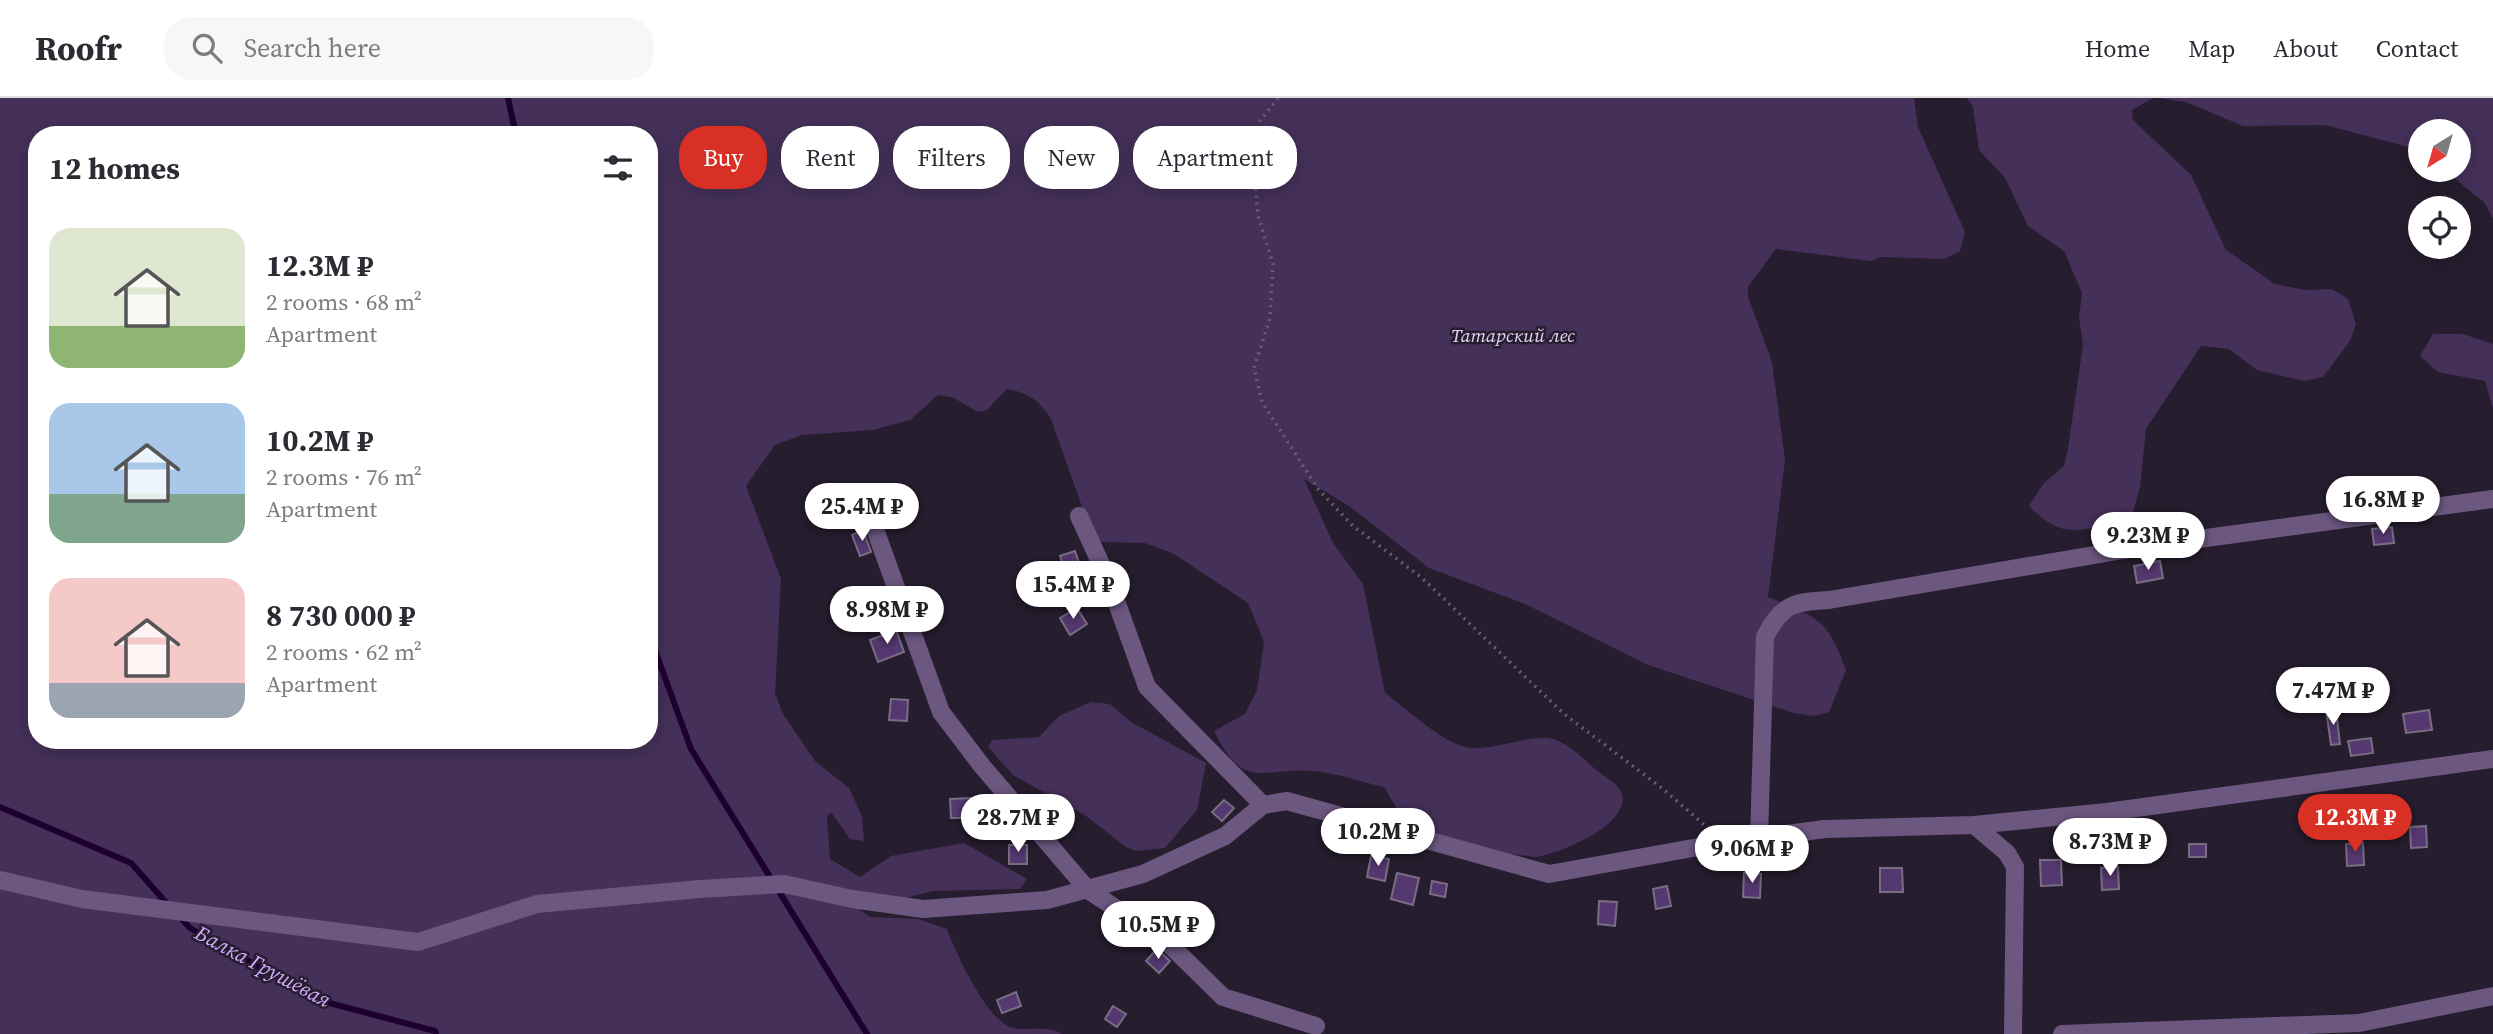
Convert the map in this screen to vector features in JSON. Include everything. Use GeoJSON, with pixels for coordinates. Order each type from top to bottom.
{"type":"FeatureCollection","features":[{"type":"Feature","properties":{"kind":"street"},"geometry":{"type":"LineString","coordinates":[[863,496],[941,712],[982,766],[1088,890],[1167,942],[1223,997],[1315,1026]]}},
{"type":"Feature","properties":{"kind":"street"},"geometry":{"type":"LineString","coordinates":[[1759,839],[1766,637],[1777,614],[1798,602],[1829,600],[2147,546],[2493,499]]}},
{"type":"Feature","properties":{"kind":"street"},"geometry":{"type":"LineString","coordinates":[[1079,516],[1110,584],[1147,687],[1263,805]]}},
{"type":"Feature","properties":{"kind":"street"},"geometry":{"type":"LineString","coordinates":[[0,880],[82,899],[418,942],[537,904],[700,888],[784,884],[852,899],[923,909],[1047,900],[1143,874],[1225,836],[1263,805],[1287,801],[1549,874],[1726,842],[1825,829],[1974,825],[2108,812],[2493,759]]}},
{"type":"Feature","properties":{"kind":"street"},"geometry":{"type":"LineString","coordinates":[[1974,825],[2007,853],[2015,867],[2013,1034]]}},
{"type":"Feature","properties":{"kind":"street"},"geometry":{"type":"LineString","coordinates":[[2062,1034],[2359,1023],[2493,996]]}},
{"type":"Feature","properties":{"kind":"path"},"geometry":{"type":"LineString","coordinates":[[1278,98],[1260,121],[1252,150],[1258,216],[1273,264],[1270,318],[1254,368],[1262,402],[1318,489],[1353,526],[1421,577],[1563,713],[1664,789],[1726,842]]}},
{"type":"Feature","properties":{"kind":"green space","name":"Татарский лес"},"geometry":{"type":"Polygon","coordinates":[[[0,98],[1914,98],[1918,127],[1965,232],[1960,251],[1944,259],[1881,257],[1871,261],[1776,249],[1748,287],[1748,297],[1772,362],[1785,460],[1768,597],[1810,615],[1833,639],[1846,670],[1829,712],[1814,716],[1794,713],[1648,665],[1525,604],[1429,568],[1349,506],[1304,479],[1333,543],[1363,584],[1385,693],[1437,733],[1470,748],[1491,747],[1537,738],[1556,740],[1577,753],[1620,790],[1622,806],[1615,817],[1591,836],[1561,850],[1537,857],[1418,844],[1384,787],[1314,771],[1256,773],[1235,763],[1214,731],[1245,714],[1257,690],[1264,642],[1248,603],[1174,554],[1145,543],[1099,542],[1087,521],[1051,419],[1033,398],[1007,389],[987,410],[978,412],[954,398],[938,395],[910,420],[873,430],[802,435],[775,445],[746,486],[781,579],[775,693],[783,714],[815,761],[849,788],[862,816],[864,841],[850,839],[831,812],[827,816],[830,859],[860,877],[891,856],[964,843],[1027,879],[1020,889],[932,891],[890,902],[836,893],[870,917],[918,919],[947,929],[974,985],[1003,1023],[1019,1029],[1057,1031],[1062,1034],[0,1034],[0,98]]]}},
{"type":"Feature","properties":{"kind":"green space"},"geometry":{"type":"Polygon","coordinates":[[[1967,98],[2153,98],[2132,110],[2133,120],[2191,175],[2226,250],[2275,284],[2305,290],[2332,289],[2348,299],[2356,324],[2350,341],[2323,377],[2304,381],[2257,370],[2229,349],[2201,346],[2146,429],[2140,487],[2131,519],[2076,530],[2065,529],[2042,518],[2029,506],[2043,484],[2064,466],[2083,345],[2079,318],[2082,293],[2064,251],[2028,226],[2005,178],[1979,150],[1973,107],[1967,98]]]}},
{"type":"Feature","properties":{"kind":"green space"},"geometry":{"type":"Polygon","coordinates":[[[2159,98],[2493,98],[2493,219],[2485,203],[2459,182],[2471,182],[2471,119],[2408,119],[2408,147],[2325,125],[2243,126],[2186,102],[2159,98]]]}},
{"type":"Feature","properties":{"kind":"green space"},"geometry":{"type":"Polygon","coordinates":[[[2433,334],[2463,334],[2493,344],[2493,409],[2485,381],[2438,372],[2420,356],[2433,334]]]}},
{"type":"Feature","properties":{"kind":"green space"},"geometry":{"type":"Polygon","coordinates":[[[1091,702],[1110,704],[1131,722],[1206,763],[1197,810],[1165,848],[1135,851],[1126,847],[1086,816],[1013,775],[988,747],[992,740],[1039,737],[1059,716],[1091,702]]]}},
{"type":"Feature","properties":{"kind":"building"},"geometry":{"type":"Polygon","coordinates":[[[2392,527],[2394,543],[2374,545],[2372,529],[2392,527]]]}},
{"type":"Feature","properties":{"kind":"building"},"geometry":{"type":"Polygon","coordinates":[[[863,530],[871,552],[860,556],[852,535],[863,530]]]}},
{"type":"Feature","properties":{"kind":"building"},"geometry":{"type":"Polygon","coordinates":[[[1075,551],[1081,569],[1066,574],[1060,556],[1075,551]]]}},
{"type":"Feature","properties":{"kind":"building"},"geometry":{"type":"Polygon","coordinates":[[[2160,561],[2163,578],[2137,583],[2134,566],[2160,561]]]}},
{"type":"Feature","properties":{"kind":"building"},"geometry":{"type":"Polygon","coordinates":[[[1077,608],[1087,624],[1070,635],[1060,618],[1077,608]]]}},
{"type":"Feature","properties":{"kind":"building"},"geometry":{"type":"Polygon","coordinates":[[[896,630],[904,652],[878,662],[870,640],[896,630]]]}},
{"type":"Feature","properties":{"kind":"building"},"geometry":{"type":"Polygon","coordinates":[[[891,699],[908,700],[907,721],[889,720],[891,699]]]}},
{"type":"Feature","properties":{"kind":"building"},"geometry":{"type":"Polygon","coordinates":[[[2336,709],[2340,744],[2331,745],[2326,710],[2336,709]]]}},
{"type":"Feature","properties":{"kind":"building"},"geometry":{"type":"Polygon","coordinates":[[[2429,710],[2432,730],[2406,733],[2403,714],[2429,710]]]}},
{"type":"Feature","properties":{"kind":"building"},"geometry":{"type":"Polygon","coordinates":[[[2371,738],[2373,753],[2351,756],[2348,741],[2371,738]]]}},
{"type":"Feature","properties":{"kind":"building"},"geometry":{"type":"Polygon","coordinates":[[[972,798],[972,818],[951,818],[950,799],[972,798]]]}},
{"type":"Feature","properties":{"kind":"building"},"geometry":{"type":"Polygon","coordinates":[[[1224,800],[1234,808],[1222,821],[1212,812],[1224,800]]]}},
{"type":"Feature","properties":{"kind":"building"},"geometry":{"type":"Polygon","coordinates":[[[2426,826],[2427,847],[2411,848],[2410,827],[2426,826]]]}},
{"type":"Feature","properties":{"kind":"building"},"geometry":{"type":"Polygon","coordinates":[[[2363,843],[2364,865],[2347,866],[2346,844],[2363,843]]]}},
{"type":"Feature","properties":{"kind":"building"},"geometry":{"type":"Polygon","coordinates":[[[2189,844],[2206,844],[2206,857],[2189,857],[2189,844]]]}},
{"type":"Feature","properties":{"kind":"building"},"geometry":{"type":"Polygon","coordinates":[[[1009,845],[1027,845],[1027,864],[1009,864],[1009,845]]]}},
{"type":"Feature","properties":{"kind":"building"},"geometry":{"type":"Polygon","coordinates":[[[2134,845],[2151,845],[2151,863],[2134,863],[2134,845]]]}},
{"type":"Feature","properties":{"kind":"building"},"geometry":{"type":"Polygon","coordinates":[[[1371,856],[1389,859],[1385,881],[1367,877],[1371,856]]]}},
{"type":"Feature","properties":{"kind":"building"},"geometry":{"type":"Polygon","coordinates":[[[2040,860],[2061,860],[2062,885],[2041,886],[2040,860]]]}},
{"type":"Feature","properties":{"kind":"building"},"geometry":{"type":"Polygon","coordinates":[[[2118,867],[2119,889],[2102,890],[2101,868],[2118,867]]]}},
{"type":"Feature","properties":{"kind":"building"},"geometry":{"type":"Polygon","coordinates":[[[1880,868],[1902,868],[1903,892],[1880,892],[1880,868]]]}},
{"type":"Feature","properties":{"kind":"building"},"geometry":{"type":"Polygon","coordinates":[[[1397,873],[1419,878],[1413,905],[1391,899],[1397,873]]]}},
{"type":"Feature","properties":{"kind":"building"},"geometry":{"type":"Polygon","coordinates":[[[1744,873],[1761,874],[1760,898],[1743,897],[1744,873]]]}},
{"type":"Feature","properties":{"kind":"building"},"geometry":{"type":"Polygon","coordinates":[[[1432,881],[1447,884],[1445,897],[1430,894],[1432,881]]]}},
{"type":"Feature","properties":{"kind":"building"},"geometry":{"type":"Polygon","coordinates":[[[1667,886],[1671,906],[1656,909],[1653,889],[1667,886]]]}},
{"type":"Feature","properties":{"kind":"building"},"geometry":{"type":"Polygon","coordinates":[[[1599,901],[1617,902],[1615,926],[1598,924],[1599,901]]]}},
{"type":"Feature","properties":{"kind":"building"},"geometry":{"type":"Polygon","coordinates":[[[1157,949],[1170,961],[1159,973],[1146,961],[1157,949]]]}},
{"type":"Feature","properties":{"kind":"building"},"geometry":{"type":"Polygon","coordinates":[[[1016,992],[1021,1006],[1002,1013],[997,1000],[1016,992]]]}},
{"type":"Feature","properties":{"kind":"building"},"geometry":{"type":"Polygon","coordinates":[[[1113,1006],[1126,1014],[1117,1027],[1105,1019],[1113,1006]]]}},
{"type":"Feature","properties":{"kind":"waterway"},"geometry":{"type":"LineString","coordinates":[[508,98],[514,126]]}},
{"type":"Feature","properties":{"kind":"waterway"},"geometry":{"type":"LineString","coordinates":[[658,659],[691,749],[867,1034]]}},
{"type":"Feature","properties":{"kind":"waterway","name":"Балка Грушёвая"},"geometry":{"type":"LineString","coordinates":[[0,807],[131,863],[170,907]]}},
{"type":"Feature","properties":{"kind":"waterway","name":"Балка Грушёвая"},"geometry":{"type":"LineString","coordinates":[[178,915],[190,928],[318,1000],[435,1031],[436,1034]]}}]}
